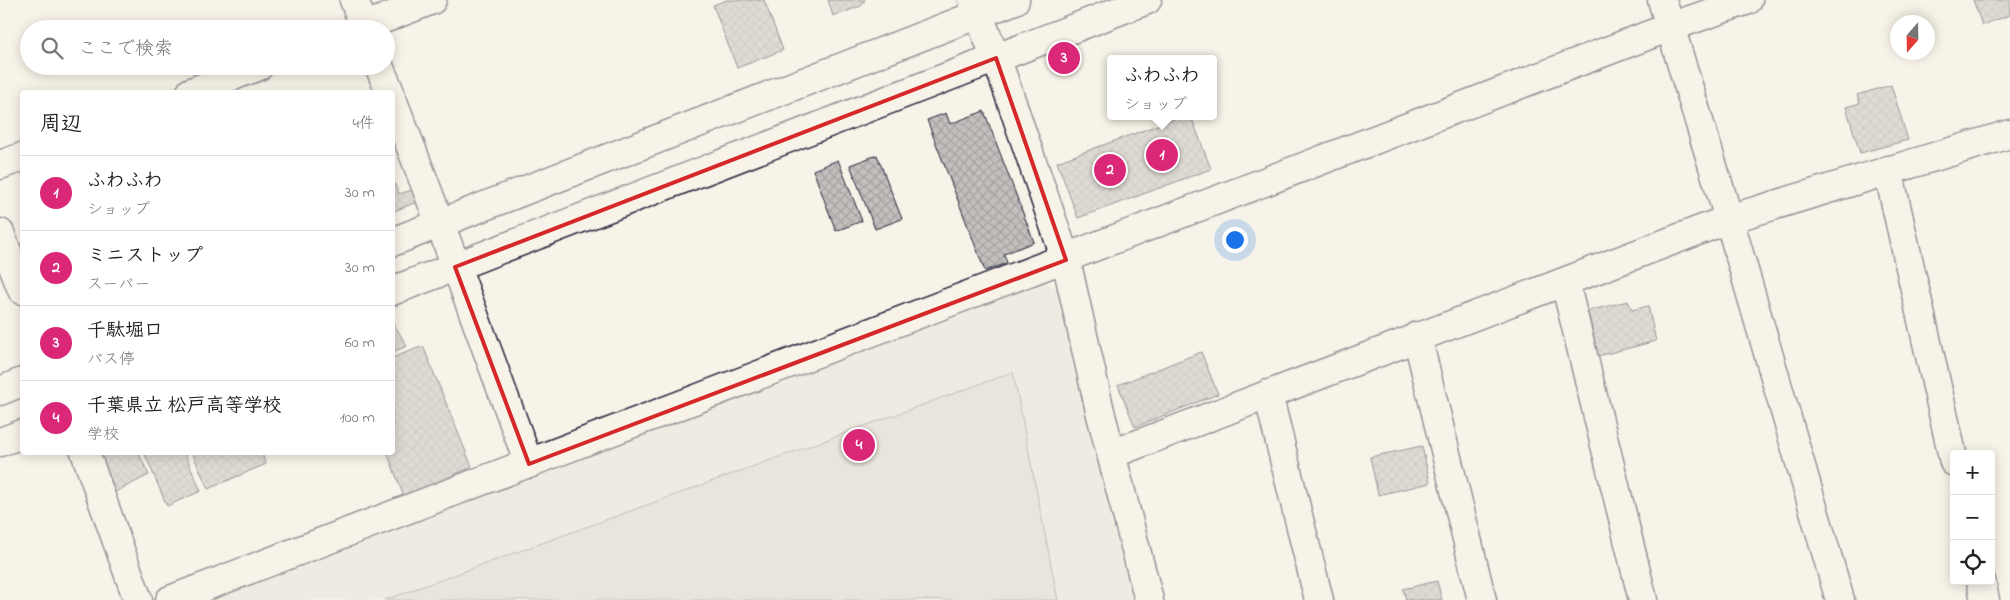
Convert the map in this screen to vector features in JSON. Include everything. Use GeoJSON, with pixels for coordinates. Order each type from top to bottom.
{"type":"FeatureCollection","features":[{"type":"Feature","properties":{"kind":"street"},"geometry":{"type":"LineString","coordinates":[[354,0],[360,20]]}},
{"type":"Feature","properties":{"kind":"street"},"geometry":{"type":"LineString","coordinates":[[382,20],[432,0]]}},
{"type":"Feature","properties":{"kind":"street"},"geometry":{"type":"LineString","coordinates":[[395,241],[442,224],[976,7],[1015,0]]}},
{"type":"Feature","properties":{"kind":"street"},"geometry":{"type":"LineString","coordinates":[[395,290],[1147,0]]}},
{"type":"Feature","properties":{"kind":"street"},"geometry":{"type":"LineString","coordinates":[[1662,0],[1729,219],[1840,600]]}},
{"type":"Feature","properties":{"kind":"street"},"geometry":{"type":"LineString","coordinates":[[170,600],[1066,260],[1670,27],[1748,0]]}},
{"type":"Feature","properties":{"kind":"street"},"geometry":{"type":"LineString","coordinates":[[976,7],[996,58],[1066,260],[1149,600]]}},
{"type":"Feature","properties":{"kind":"street"},"geometry":{"type":"LineString","coordinates":[[195,90],[235,75]]}},
{"type":"Feature","properties":{"kind":"street"},"geometry":{"type":"LineString","coordinates":[[383,75],[389,90]]}},
{"type":"Feature","properties":{"kind":"street"},"geometry":{"type":"LineString","coordinates":[[395,106],[442,224],[455,267],[529,464]]}},
{"type":"Feature","properties":{"kind":"street"},"geometry":{"type":"LineString","coordinates":[[1112,454],[1417,336],[1729,219],[2010,134]]}},
{"type":"Feature","properties":{"kind":"street"},"geometry":{"type":"LineString","coordinates":[[0,165],[20,158]]}},
{"type":"Feature","properties":{"kind":"street"},"geometry":{"type":"LineString","coordinates":[[1888,170],[1951,450]]}},
{"type":"Feature","properties":{"kind":"street"},"geometry":{"type":"LineString","coordinates":[[0,233],[20,285]]}},
{"type":"Feature","properties":{"kind":"street"},"geometry":{"type":"LineString","coordinates":[[1565,282],[1642,600]]}},
{"type":"Feature","properties":{"kind":"street"},"geometry":{"type":"LineString","coordinates":[[1417,336],[1482,600]]}},
{"type":"Feature","properties":{"kind":"street"},"geometry":{"type":"LineString","coordinates":[[0,391],[20,383]]}},
{"type":"Feature","properties":{"kind":"street"},"geometry":{"type":"LineString","coordinates":[[1268,394],[1319,600]]}},
{"type":"Feature","properties":{"kind":"street"},"geometry":{"type":"LineString","coordinates":[[0,442],[20,435]]}},
{"type":"Feature","properties":{"kind":"street"},"geometry":{"type":"LineString","coordinates":[[86,455],[138,600]]}},
{"type":"Feature","properties":{"kind":"street"},"geometry":{"type":"LineString","coordinates":[[1982,585],[1985,600]]}},
{"type":"Feature","properties":{"kind":"highlighted area"},"geometry":{"type":"Polygon","coordinates":[[[996,58],[1066,260],[529,464],[455,267],[996,58]]]}},
{"type":"Feature","properties":{"kind":"shaded area"},"geometry":{"type":"Polygon","coordinates":[[[1044,282],[1060,290],[1137,600],[215,600],[1044,282]]]}},
{"type":"Feature","properties":{"kind":"shaded area"},"geometry":{"type":"Polygon","coordinates":[[[1013,372],[1058,600],[385,600],[1013,372]]]}},
{"type":"Feature","properties":{"kind":"building"},"geometry":{"type":"Polygon","coordinates":[[[727,0],[764,0],[783,50],[737,68],[713,5],[727,0]]]}},
{"type":"Feature","properties":{"kind":"building"},"geometry":{"type":"Polygon","coordinates":[[[828,0],[865,0],[861,6],[833,16],[828,0]]]}},
{"type":"Feature","properties":{"kind":"building"},"geometry":{"type":"Polygon","coordinates":[[[1973,0],[2010,0],[2010,15],[1982,25],[1973,0]]]}},
{"type":"Feature","properties":{"kind":"building"},"geometry":{"type":"Polygon","coordinates":[[[1891,85],[1908,140],[1860,153],[1846,107],[1860,103],[1857,95],[1891,85]]]}},
{"type":"Feature","properties":{"kind":"building"},"geometry":{"type":"Polygon","coordinates":[[[984,111],[1034,242],[1004,254],[1007,263],[985,271],[927,120],[946,113],[950,124],[984,111]]]}},
{"type":"Feature","properties":{"kind":"building"},"geometry":{"type":"Polygon","coordinates":[[[1171,120],[1193,120],[1211,169],[1078,218],[1057,162],[1171,120]]]}},
{"type":"Feature","properties":{"kind":"building"},"geometry":{"type":"Polygon","coordinates":[[[877,155],[902,219],[875,229],[850,165],[877,155]]]}},
{"type":"Feature","properties":{"kind":"building"},"geometry":{"type":"Polygon","coordinates":[[[838,160],[862,221],[836,231],[813,170],[838,160]]]}},
{"type":"Feature","properties":{"kind":"building"},"geometry":{"type":"Polygon","coordinates":[[[395,185],[399,194],[415,189],[417,196],[414,203],[395,211],[395,185]]]}},
{"type":"Feature","properties":{"kind":"building"},"geometry":{"type":"Polygon","coordinates":[[[1628,301],[1632,310],[1648,306],[1656,341],[1598,356],[1588,311],[1628,301]]]}},
{"type":"Feature","properties":{"kind":"building"},"geometry":{"type":"Polygon","coordinates":[[[395,326],[407,346],[395,351],[395,326]]]}},
{"type":"Feature","properties":{"kind":"building"},"geometry":{"type":"Polygon","coordinates":[[[423,346],[472,467],[404,497],[388,455],[395,455],[395,357],[423,346]]]}},
{"type":"Feature","properties":{"kind":"building"},"geometry":{"type":"Polygon","coordinates":[[[1201,352],[1218,394],[1135,427],[1118,385],[1201,352]]]}},
{"type":"Feature","properties":{"kind":"building"},"geometry":{"type":"Polygon","coordinates":[[[1422,446],[1430,483],[1378,495],[1370,457],[1422,446]]]}},
{"type":"Feature","properties":{"kind":"building"},"geometry":{"type":"Polygon","coordinates":[[[97,455],[139,455],[149,475],[115,492],[97,455]]]}},
{"type":"Feature","properties":{"kind":"building"},"geometry":{"type":"Polygon","coordinates":[[[145,455],[185,455],[201,491],[167,506],[145,455]]]}},
{"type":"Feature","properties":{"kind":"building"},"geometry":{"type":"Polygon","coordinates":[[[193,455],[262,455],[266,464],[208,489],[193,455]]]}},
{"type":"Feature","properties":{"kind":"building"},"geometry":{"type":"Polygon","coordinates":[[[1437,581],[1442,600],[1406,600],[1403,589],[1437,581]]]}},
{"type":"Feature","properties":{"kind":"place","name":"千駄堀口"},"geometry":{"type":"Point","coordinates":[1064,58]}},
{"type":"Feature","properties":{"kind":"place","name":"ふわふわ"},"geometry":{"type":"Point","coordinates":[1162,155]}},
{"type":"Feature","properties":{"kind":"place","name":"ミニストップ"},"geometry":{"type":"Point","coordinates":[1110,170]}},
{"type":"Feature","properties":{"kind":"place","name":"千葉県立 松戸高等学校"},"geometry":{"type":"Point","coordinates":[859,445]}}]}
